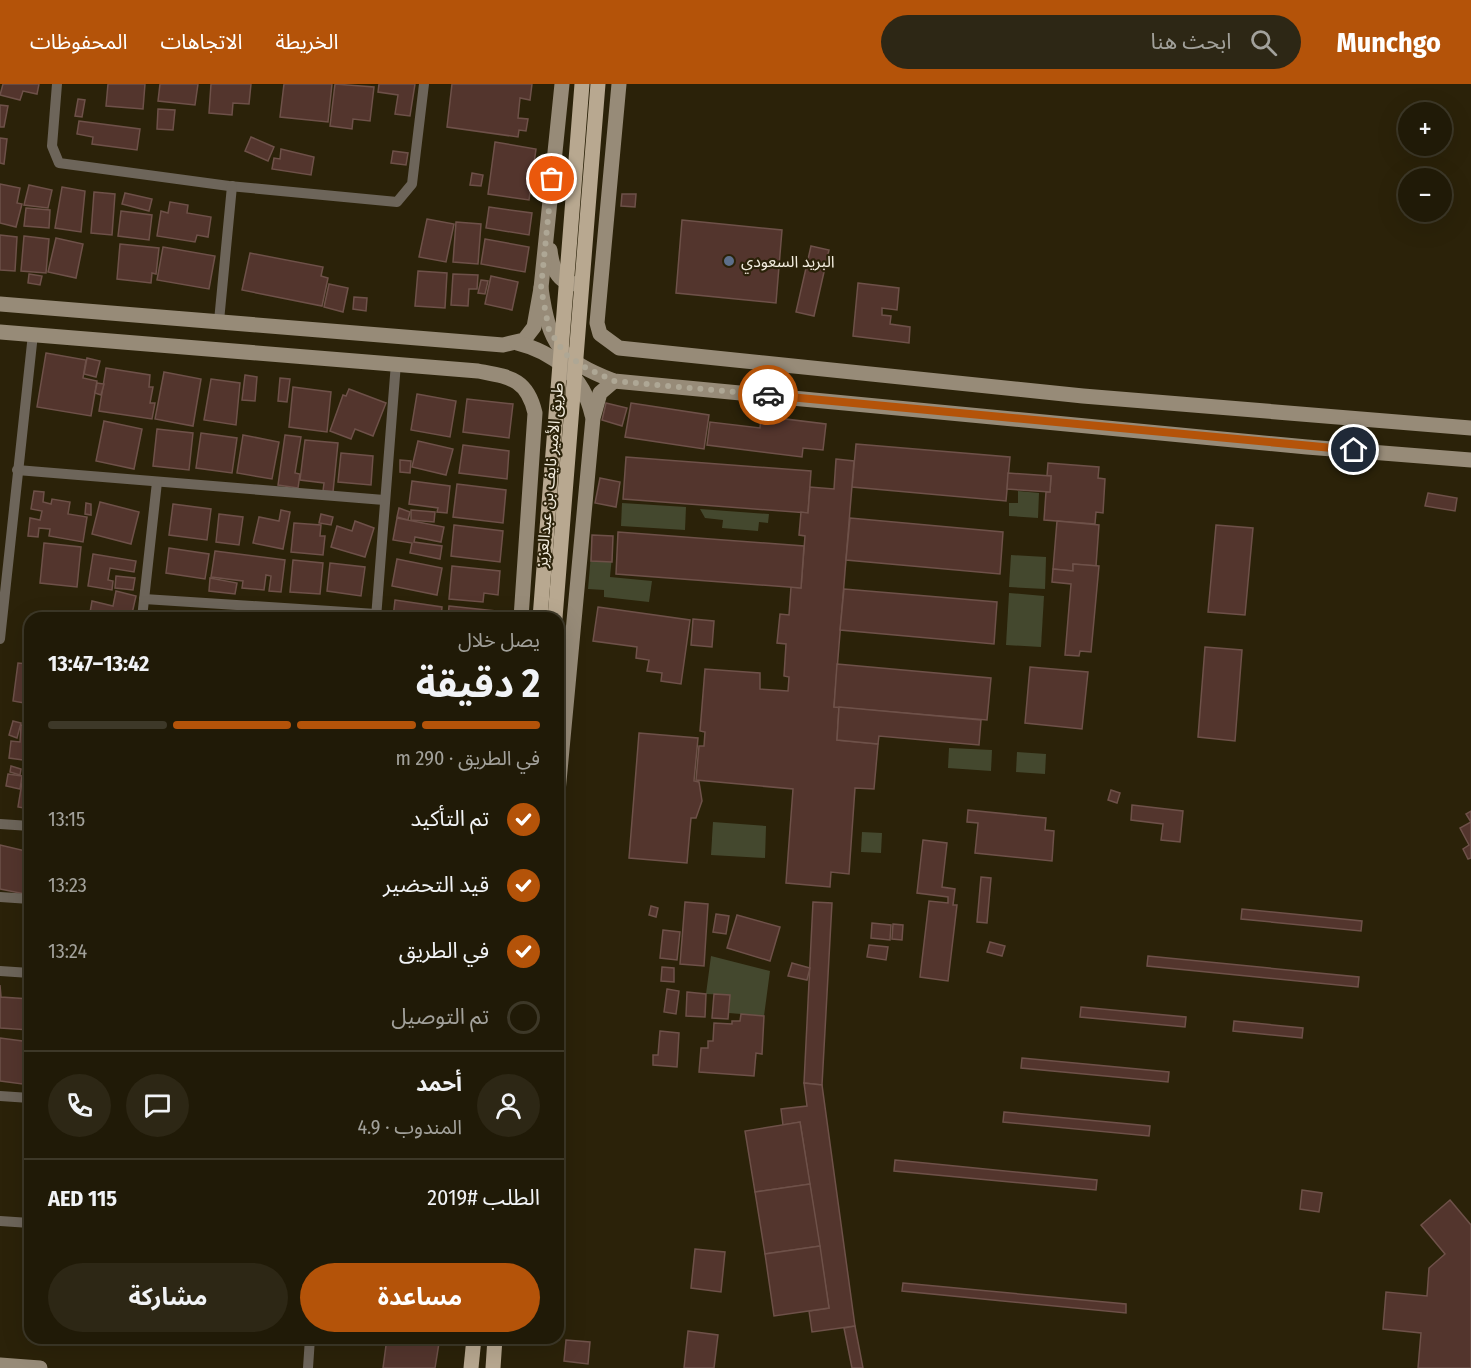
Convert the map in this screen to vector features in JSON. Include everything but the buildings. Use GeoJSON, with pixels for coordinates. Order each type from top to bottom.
{"type":"FeatureCollection","features":[{"type":"Feature","properties":{"kind":"main road","name":"طريق الأمير نايف بن عبدالعزيز"},"geometry":{"type":"LineString","coordinates":[[540,612],[582,84]]}},
{"type":"Feature","properties":{"kind":"main road","name":"طريق الأمير نايف بن عبدالعزيز"},"geometry":{"type":"LineString","coordinates":[[555,612],[598,84]]}},
{"type":"Feature","properties":{"kind":"main road"},"geometry":{"type":"LineString","coordinates":[[471,1368],[473,1344]]}},
{"type":"Feature","properties":{"kind":"main road"},"geometry":{"type":"LineString","coordinates":[[493,1368],[495,1344]]}},
{"type":"Feature","properties":{"kind":"street"},"geometry":{"type":"LineString","coordinates":[[57,84],[52,146],[59,163],[232,186],[397,202],[412,184],[424,84]]}},
{"type":"Feature","properties":{"kind":"street"},"geometry":{"type":"LineString","coordinates":[[0,304],[503,345],[517,343],[524,340],[534,327],[541,288],[562,84]]}},
{"type":"Feature","properties":{"kind":"street"},"geometry":{"type":"LineString","coordinates":[[620,84],[597,323],[600,334],[619,348],[1083,396],[1471,428]]}},
{"type":"Feature","properties":{"kind":"street"},"geometry":{"type":"LineString","coordinates":[[219,321],[232,186]]}},
{"type":"Feature","properties":{"kind":"street"},"geometry":{"type":"LineString","coordinates":[[548,226],[555,270],[561,280],[568,284],[579,285],[585,282],[604,241]]}},
{"type":"Feature","properties":{"kind":"street"},"geometry":{"type":"LineString","coordinates":[[541,288],[549,330],[555,343],[573,361],[614,381],[1295,446],[1471,460]]}},
{"type":"Feature","properties":{"kind":"street"},"geometry":{"type":"LineString","coordinates":[[0,332],[396,363],[478,371],[515,380],[532,397],[536,413],[521,612]]}},
{"type":"Feature","properties":{"kind":"street"},"geometry":{"type":"LineString","coordinates":[[0,639],[33,334]]}},
{"type":"Feature","properties":{"kind":"street"},"geometry":{"type":"LineString","coordinates":[[517,343],[535,348],[564,366],[582,387],[593,418]]}},
{"type":"Feature","properties":{"kind":"street"},"geometry":{"type":"LineString","coordinates":[[376,612],[396,363]]}},
{"type":"Feature","properties":{"kind":"street"},"geometry":{"type":"LineString","coordinates":[[564,724],[593,418],[600,393],[614,381]]}},
{"type":"Feature","properties":{"kind":"street"},"geometry":{"type":"LineString","coordinates":[[528,507],[542,454],[551,444],[565,443],[576,447],[581,453],[585,487]]}},
{"type":"Feature","properties":{"kind":"street"},"geometry":{"type":"LineString","coordinates":[[17,470],[384,501]]}},
{"type":"Feature","properties":{"kind":"street"},"geometry":{"type":"LineString","coordinates":[[143,612],[157,482]]}},
{"type":"Feature","properties":{"kind":"street"},"geometry":{"type":"LineString","coordinates":[[144,599],[321,612]]}},
{"type":"Feature","properties":{"kind":"street"},"geometry":{"type":"LineString","coordinates":[[0,824],[24,826]]}},
{"type":"Feature","properties":{"kind":"street"},"geometry":{"type":"LineString","coordinates":[[0,897],[24,899]]}},
{"type":"Feature","properties":{"kind":"street"},"geometry":{"type":"LineString","coordinates":[[0,971],[24,973]]}},
{"type":"Feature","properties":{"kind":"street"},"geometry":{"type":"LineString","coordinates":[[0,1096],[24,1098]]}},
{"type":"Feature","properties":{"kind":"street"},"geometry":{"type":"LineString","coordinates":[[0,1221],[24,1223]]}},
{"type":"Feature","properties":{"kind":"street"},"geometry":{"type":"LineString","coordinates":[[308,1368],[310,1344]]}},
{"type":"Feature","properties":{"kind":"street"},"geometry":{"type":"LineString","coordinates":[[5,1366],[40,1368]]}},
{"type":"Feature","properties":{"kind":"green space"},"geometry":{"type":"Polygon","coordinates":[[[1018,491],[1039,493],[1038,518],[1009,516],[1009,503],[1018,503],[1018,491]]]}},
{"type":"Feature","properties":{"kind":"green space"},"geometry":{"type":"Polygon","coordinates":[[[622,503],[686,507],[685,530],[621,526],[622,503]]]}},
{"type":"Feature","properties":{"kind":"green space"},"geometry":{"type":"Polygon","coordinates":[[[700,509],[769,514],[768,523],[759,522],[758,531],[722,528],[723,520],[705,518],[700,509]]]}},
{"type":"Feature","properties":{"kind":"green space"},"geometry":{"type":"Polygon","coordinates":[[[591,554],[612,556],[610,577],[652,581],[649,602],[604,597],[604,590],[588,589],[591,554]]]}},
{"type":"Feature","properties":{"kind":"green space"},"geometry":{"type":"Polygon","coordinates":[[[1011,555],[1046,557],[1045,589],[1009,587],[1011,555]]]}},
{"type":"Feature","properties":{"kind":"green space"},"geometry":{"type":"Polygon","coordinates":[[[1009,593],[1044,596],[1041,647],[1006,645],[1009,593]]]}},
{"type":"Feature","properties":{"kind":"green space"},"geometry":{"type":"Polygon","coordinates":[[[949,748],[992,750],[991,771],[948,768],[949,748]]]}},
{"type":"Feature","properties":{"kind":"green space"},"geometry":{"type":"Polygon","coordinates":[[[1017,752],[1046,754],[1045,774],[1016,772],[1017,752]]]}},
{"type":"Feature","properties":{"kind":"green space"},"geometry":{"type":"Polygon","coordinates":[[[713,822],[766,826],[765,858],[711,855],[713,822]]]}},
{"type":"Feature","properties":{"kind":"green space"},"geometry":{"type":"Polygon","coordinates":[[[862,832],[882,833],[881,853],[861,852],[862,832]]]}},
{"type":"Feature","properties":{"kind":"green space"},"geometry":{"type":"Polygon","coordinates":[[[711,956],[770,971],[764,1016],[729,1013],[730,995],[706,994],[711,956]]]}},
{"type":"Feature","properties":{"kind":"way so far"},"geometry":{"type":"LineString","coordinates":[[552,179],[541,288],[549,330],[555,343],[565,354],[598,375],[614,381],[768,395]]}},
{"type":"Feature","properties":{"kind":"place","name":"البريد السعودي"},"geometry":{"type":"Point","coordinates":[729,261]}},
{"type":"Feature","properties":{"kind":"route"},"geometry":{"type":"LineString","coordinates":[[768,395],[1354,450]]}}]}
